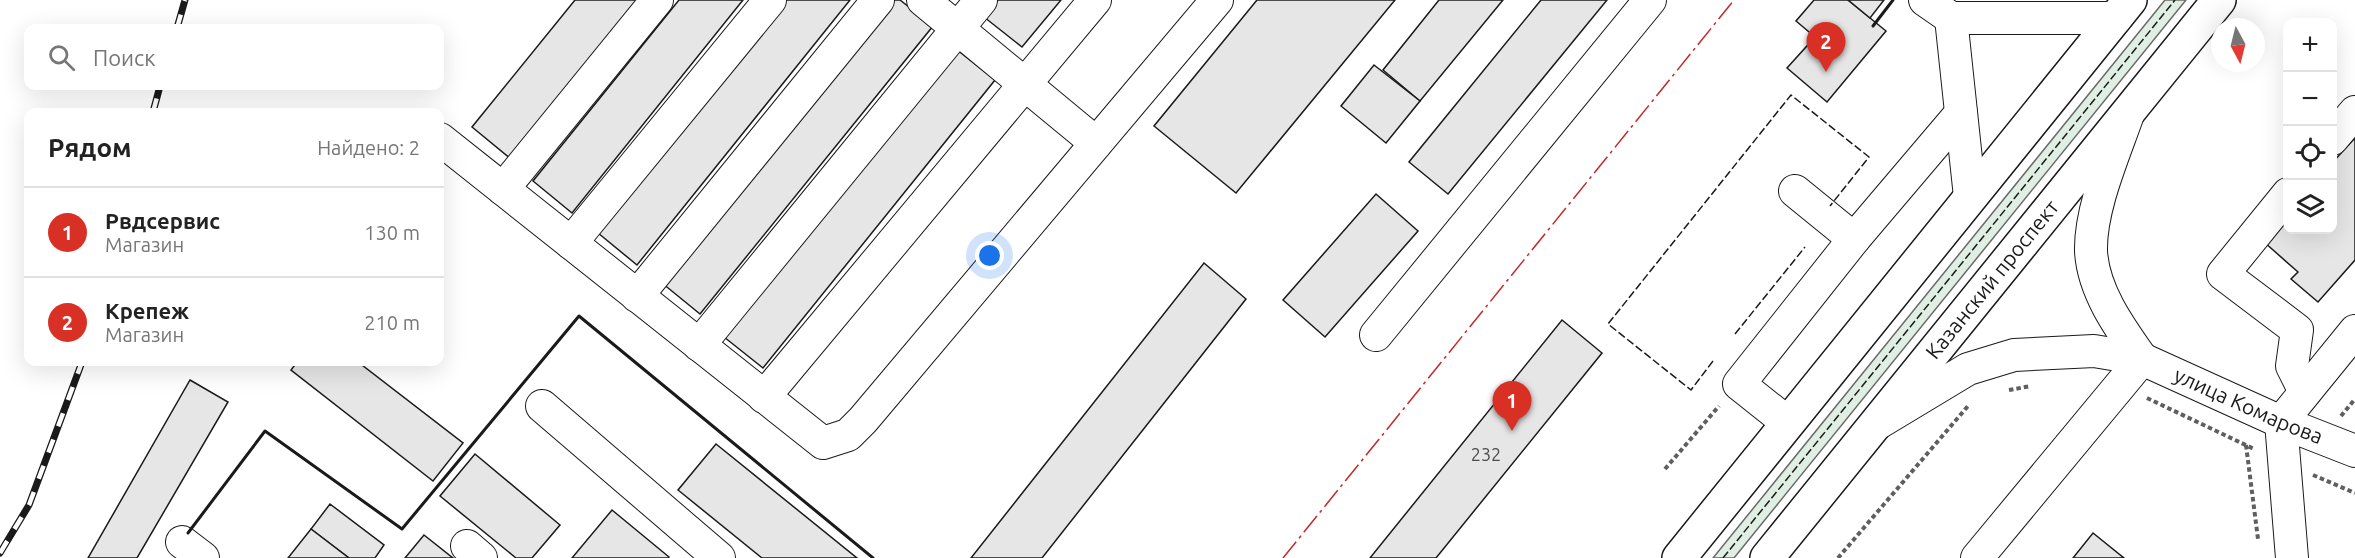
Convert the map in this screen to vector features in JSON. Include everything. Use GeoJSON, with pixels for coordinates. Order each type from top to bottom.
{"type":"FeatureCollection","features":[{"type":"Feature","properties":{"kind":"main road","name":"Казанский проспект"},"geometry":{"type":"LineString","coordinates":[[1767,558],[1879,423],[2219,0]]}},
{"type":"Feature","properties":{"kind":"main road"},"geometry":{"type":"LineString","coordinates":[[1678,558],[2123,9]]}},
{"type":"Feature","properties":{"kind":"street"},"geometry":{"type":"LineString","coordinates":[[503,189],[657,0]]}},
{"type":"Feature","properties":{"kind":"street"},"geometry":{"type":"LineString","coordinates":[[571,243],[770,0]]}},
{"type":"Feature","properties":{"kind":"street"},"geometry":{"type":"LineString","coordinates":[[637,296],[878,0]]}},
{"type":"Feature","properties":{"kind":"street"},"geometry":{"type":"LineString","coordinates":[[923,0],[1096,143]]}},
{"type":"Feature","properties":{"kind":"street"},"geometry":{"type":"LineString","coordinates":[[699,345],[981,0]]}},
{"type":"Feature","properties":{"kind":"street"},"geometry":{"type":"LineString","coordinates":[[764,397],[1095,0]]}},
{"type":"Feature","properties":{"kind":"street"},"geometry":{"type":"LineString","coordinates":[[444,142],[824,443],[848,435],[1217,0]]}},
{"type":"Feature","properties":{"kind":"street"},"geometry":{"type":"LineString","coordinates":[[1376,335],[1650,0]]}},
{"type":"Feature","properties":{"kind":"street"},"geometry":{"type":"LineString","coordinates":[[1926,0],[1951,18],[2123,9]]}},
{"type":"Feature","properties":{"kind":"street"},"geometry":{"type":"LineString","coordinates":[[1951,18],[1971,197]]}},
{"type":"Feature","properties":{"kind":"street"},"geometry":{"type":"LineString","coordinates":[[1977,558],[2142,359],[2122,331],[2101,292],[2091,251],[2099,197],[2130,110]]}},
{"type":"Feature","properties":{"kind":"street"},"geometry":{"type":"LineString","coordinates":[[2337,133],[2355,112]]}},
{"type":"Feature","properties":{"kind":"street"},"geometry":{"type":"LineString","coordinates":[[1788,423],[1739,384],[1854,239],[1961,113]]}},
{"type":"Feature","properties":{"kind":"street"},"geometry":{"type":"LineString","coordinates":[[1795,191],[1854,239]]}},
{"type":"Feature","properties":{"kind":"street"},"geometry":{"type":"LineString","coordinates":[[2283,200],[2223,273],[2297,330],[2292,366],[2305,392]]}},
{"type":"Feature","properties":{"kind":"street"},"geometry":{"type":"LineString","coordinates":[[2292,558],[2281,422],[2355,331]]}},
{"type":"Feature","properties":{"kind":"street","name":"улица Комарова"},"geometry":{"type":"LineString","coordinates":[[1879,423],[1968,369],[2014,355],[2094,351],[2142,359],[2281,422],[2355,451]]}},
{"type":"Feature","properties":{"kind":"street"},"geometry":{"type":"LineString","coordinates":[[542,406],[719,558]]}},
{"type":"Feature","properties":{"kind":"path"},"geometry":{"type":"LineString","coordinates":[[1665,469],[1739,384]]}},
{"type":"Feature","properties":{"kind":"path"},"geometry":{"type":"LineString","coordinates":[[2246,445],[2259,547]]}},
{"type":"Feature","properties":{"kind":"green space"},"geometry":{"type":"Polygon","coordinates":[[[2165,0],[2186,0],[1734,558],[1713,558],[2165,0]]]}},
{"type":"Feature","properties":{"kind":"building"},"geometry":{"type":"Polygon","coordinates":[[[575,0],[639,0],[511,159],[472,127],[575,0]]]}},
{"type":"Feature","properties":{"kind":"building"},"geometry":{"type":"Polygon","coordinates":[[[679,0],[743,0],[572,213],[533,181],[679,0]]]}},
{"type":"Feature","properties":{"kind":"building"},"geometry":{"type":"Polygon","coordinates":[[[786,0],[850,0],[637,265],[598,233],[786,0]]]}},
{"type":"Feature","properties":{"kind":"building"},"geometry":{"type":"Polygon","coordinates":[[[889,0],[900,0],[933,26],[700,314],[662,283],[889,0]]]}},
{"type":"Feature","properties":{"kind":"building"},"geometry":{"type":"Polygon","coordinates":[[[998,0],[1061,0],[1022,47],[984,17],[998,0]]]}},
{"type":"Feature","properties":{"kind":"building"},"geometry":{"type":"Polygon","coordinates":[[[1257,0],[1395,0],[1236,193],[1154,126],[1257,0]]]}},
{"type":"Feature","properties":{"kind":"building"},"geometry":{"type":"Polygon","coordinates":[[[1439,0],[1503,0],[1420,101],[1383,70],[1439,0]]]}},
{"type":"Feature","properties":{"kind":"building"},"geometry":{"type":"Polygon","coordinates":[[[1541,0],[1607,0],[1448,194],[1409,162],[1541,0]]]}},
{"type":"Feature","properties":{"kind":"building"},"geometry":{"type":"Polygon","coordinates":[[[1814,0],[1848,0],[1886,31],[1827,102],[1787,68],[1815,37],[1796,21],[1814,0]]]}},
{"type":"Feature","properties":{"kind":"building"},"geometry":{"type":"Polygon","coordinates":[[[1848,0],[1884,0],[1870,18],[1848,0]]]}},
{"type":"Feature","properties":{"kind":"building"},"geometry":{"type":"Polygon","coordinates":[[[956,49],[995,80],[763,368],[724,337],[956,49]]]}},
{"type":"Feature","properties":{"kind":"building"},"geometry":{"type":"Polygon","coordinates":[[[1374,65],[1420,101],[1386,143],[1341,106],[1374,65]]]}},
{"type":"Feature","properties":{"kind":"building"},"geometry":{"type":"Polygon","coordinates":[[[2355,138],[2355,260],[2318,302],[2291,279],[2298,272],[2264,242],[2283,220],[2283,234],[2337,234],[2337,158],[2355,138]]]}},
{"type":"Feature","properties":{"kind":"building"},"geometry":{"type":"Polygon","coordinates":[[[1376,194],[1418,231],[1325,337],[1283,300],[1376,194]]]}},
{"type":"Feature","properties":{"kind":"building"},"geometry":{"type":"Polygon","coordinates":[[[1204,263],[1246,299],[1042,558],[971,558],[1204,263]]]}},
{"type":"Feature","properties":{"kind":"building"},"geometry":{"type":"Polygon","coordinates":[[[1562,320],[1602,353],[1436,558],[1370,558],[1562,320]]]}},
{"type":"Feature","properties":{"kind":"building"},"geometry":{"type":"Polygon","coordinates":[[[294,366],[363,366],[463,443],[433,481],[291,370],[294,366]]]}},
{"type":"Feature","properties":{"kind":"building"},"geometry":{"type":"Polygon","coordinates":[[[190,380],[228,402],[137,558],[88,558],[190,380]]]}},
{"type":"Feature","properties":{"kind":"building"},"geometry":{"type":"Polygon","coordinates":[[[716,444],[857,558],[762,558],[678,490],[716,444]]]}},
{"type":"Feature","properties":{"kind":"building"},"geometry":{"type":"Polygon","coordinates":[[[475,454],[560,525],[532,558],[516,558],[440,496],[475,454]]]}},
{"type":"Feature","properties":{"kind":"building"},"geometry":{"type":"Polygon","coordinates":[[[330,504],[384,545],[375,558],[349,558],[311,529],[330,504]]]}},
{"type":"Feature","properties":{"kind":"building"},"geometry":{"type":"Polygon","coordinates":[[[612,510],[669,557],[572,558],[612,510]]]}},
{"type":"Feature","properties":{"kind":"building"},"geometry":{"type":"Polygon","coordinates":[[[311,529],[349,558],[288,558],[311,529]]]}},
{"type":"Feature","properties":{"kind":"building"},"geometry":{"type":"Polygon","coordinates":[[[2093,533],[2124,558],[2073,558],[2093,533]]]}},
{"type":"Feature","properties":{"kind":"building"},"geometry":{"type":"Polygon","coordinates":[[[424,535],[453,558],[405,558],[424,535]]]}},
{"type":"Feature","properties":{"kind":"railway"},"geometry":{"type":"LineString","coordinates":[[178,24],[185,0]]}},
{"type":"Feature","properties":{"kind":"railway"},"geometry":{"type":"LineString","coordinates":[[154,108],[159,90]]}},
{"type":"Feature","properties":{"kind":"railway"},"geometry":{"type":"LineString","coordinates":[[0,553],[29,505],[81,366]]}},
{"type":"Feature","properties":{"kind":"fence"},"geometry":{"type":"LineString","coordinates":[[1723,558],[2175,0]]}},
{"type":"Feature","properties":{"kind":"fence"},"geometry":{"type":"LineString","coordinates":[[1713,361],[1691,390],[1608,324],[1791,95],[1869,157],[1830,206]]}},
{"type":"Feature","properties":{"kind":"fence"},"geometry":{"type":"LineString","coordinates":[[1735,334],[1805,247]]}},
{"type":"Feature","properties":{"kind":"wall"},"geometry":{"type":"LineString","coordinates":[[1873,26],[1893,0]]}},
{"type":"Feature","properties":{"kind":"wall"},"geometry":{"type":"LineString","coordinates":[[188,533],[265,431],[402,529],[579,316],[873,558]]}},
{"type":"Feature","properties":{"kind":"power"},"geometry":{"type":"LineString","coordinates":[[1283,558],[1734,0]]}},
{"type":"Feature","properties":{"kind":"place","name":"Крепеж"},"geometry":{"type":"Point","coordinates":[1826,72]}},
{"type":"Feature","properties":{"kind":"place","name":"Рвдсервис"},"geometry":{"type":"Point","coordinates":[1512,431]}}]}
